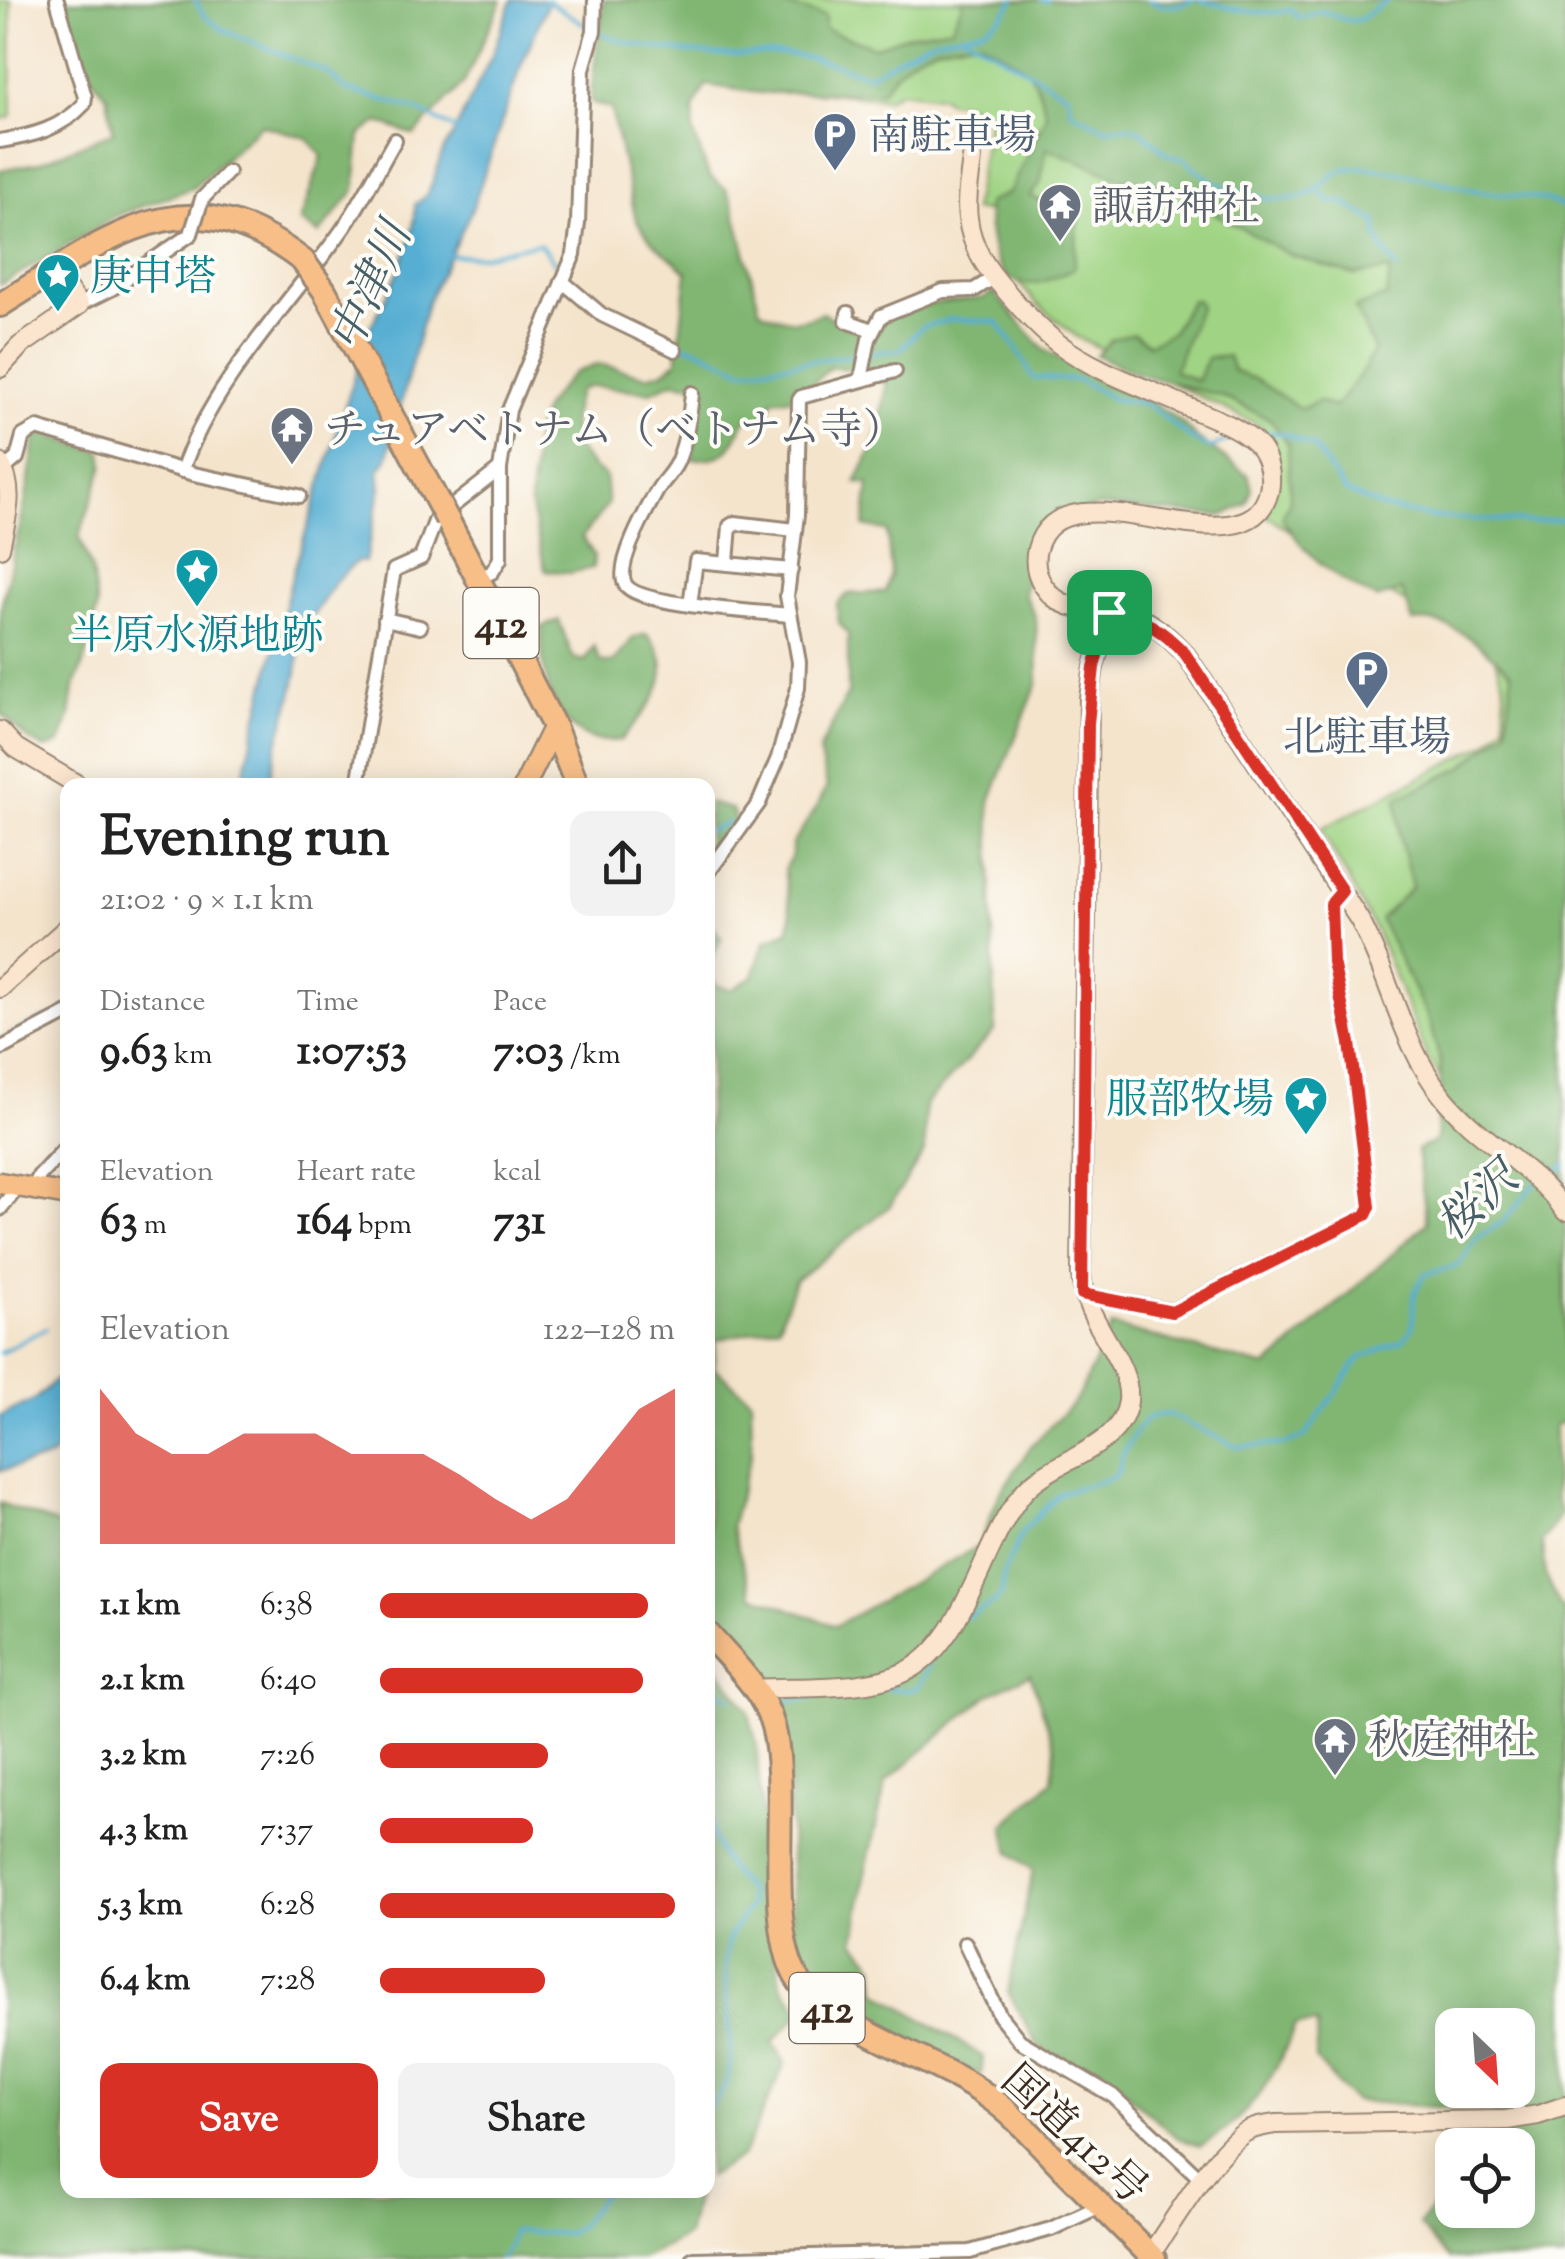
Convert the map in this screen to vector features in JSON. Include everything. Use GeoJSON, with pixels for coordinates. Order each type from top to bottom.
{"type":"FeatureCollection","features":[{"type":"Feature","properties":{"kind":"highway","name":"412"},"geometry":{"type":"LineString","coordinates":[[0,305],[134,228],[190,214],[249,226],[303,262],[324,290],[448,520],[554,726],[574,778]]}},
{"type":"Feature","properties":{"kind":"highway","name":"国道412号"},"geometry":{"type":"LineString","coordinates":[[715,1642],[756,1689],[773,1725],[778,1762],[784,1941],[798,1979],[814,1998],[836,2014],[984,2093],[1010,2113],[1152,2257]]}},
{"type":"Feature","properties":{"kind":"main road"},"geometry":{"type":"LineString","coordinates":[[528,778],[554,726]]}},
{"type":"Feature","properties":{"kind":"main road"},"geometry":{"type":"LineString","coordinates":[[18,1186],[60,1194]]}},
{"type":"Feature","properties":{"kind":"street"},"geometry":{"type":"LineString","coordinates":[[0,142],[51,128],[84,104],[57,0]]}},
{"type":"Feature","properties":{"kind":"street"},"geometry":{"type":"LineString","coordinates":[[478,579],[492,572],[500,559],[500,468],[509,410],[574,254],[583,69],[594,31],[595,0]]}},
{"type":"Feature","properties":{"kind":"street"},"geometry":{"type":"LineString","coordinates":[[182,470],[207,414],[340,233],[395,140]]}},
{"type":"Feature","properties":{"kind":"street"},"geometry":{"type":"LineString","coordinates":[[972,158],[968,219],[977,252],[1037,326],[1070,351],[1241,433],[1260,449],[1268,464],[1270,477],[1264,504],[1243,520],[1203,526],[1079,512],[1054,522],[1043,535],[1036,564],[1047,591],[1058,602],[1076,609],[1129,614],[1166,634],[1186,655],[1370,939],[1414,1050],[1430,1079],[1464,1120],[1548,1191],[1565,1211]]}},
{"type":"Feature","properties":{"kind":"street"},"geometry":{"type":"LineString","coordinates":[[0,368],[20,346],[191,234],[202,199],[228,172]]}},
{"type":"Feature","properties":{"kind":"street"},"geometry":{"type":"LineString","coordinates":[[56,271],[79,305]]}},
{"type":"Feature","properties":{"kind":"street"},"geometry":{"type":"LineString","coordinates":[[861,380],[872,330],[887,312],[943,291],[974,290],[995,277]]}},
{"type":"Feature","properties":{"kind":"street"},"geometry":{"type":"LineString","coordinates":[[562,281],[602,315],[674,350]]}},
{"type":"Feature","properties":{"kind":"street"},"geometry":{"type":"LineString","coordinates":[[848,313],[847,322],[872,330]]}},
{"type":"Feature","properties":{"kind":"street"},"geometry":{"type":"LineString","coordinates":[[715,865],[759,802],[794,709],[800,674],[787,596],[796,530],[799,400],[895,371]]}},
{"type":"Feature","properties":{"kind":"street"},"geometry":{"type":"LineString","coordinates":[[692,393],[689,425],[677,464],[658,487],[635,533],[626,559],[624,582],[650,597],[789,615]]}},
{"type":"Feature","properties":{"kind":"street"},"geometry":{"type":"LineString","coordinates":[[0,548],[10,497],[2,467],[17,458],[22,436],[38,428],[182,470],[299,496]]}},
{"type":"Feature","properties":{"kind":"street"},"geometry":{"type":"LineString","coordinates":[[359,778],[394,570],[423,556],[436,519],[500,468]]}},
{"type":"Feature","properties":{"kind":"street"},"geometry":{"type":"LineString","coordinates":[[727,562],[730,526],[735,523],[796,530]]}},
{"type":"Feature","properties":{"kind":"street"},"geometry":{"type":"LineString","coordinates":[[690,605],[693,563],[727,562],[790,570]]}},
{"type":"Feature","properties":{"kind":"street"},"geometry":{"type":"LineString","coordinates":[[756,1689],[851,1684],[912,1669],[944,1638],[1007,1514],[1027,1487],[1043,1473],[1106,1438],[1124,1415],[1128,1389],[1124,1374],[1082,1294],[1088,723],[1094,667],[1109,612]]}},
{"type":"Feature","properties":{"kind":"street"},"geometry":{"type":"LineString","coordinates":[[385,619],[420,627]]}},
{"type":"Feature","properties":{"kind":"street"},"geometry":{"type":"LineString","coordinates":[[0,731],[16,748],[66,778]]}},
{"type":"Feature","properties":{"kind":"street"},"geometry":{"type":"LineString","coordinates":[[1082,1294],[1172,1312],[1366,1215],[1370,1207],[1350,1043],[1333,962],[1331,904],[1342,891]]}},
{"type":"Feature","properties":{"kind":"street"},"geometry":{"type":"LineString","coordinates":[[0,988],[60,934]]}},
{"type":"Feature","properties":{"kind":"street"},"geometry":{"type":"LineString","coordinates":[[0,1049],[60,1018]]}},
{"type":"Feature","properties":{"kind":"street"},"geometry":{"type":"LineString","coordinates":[[0,1210],[18,1186],[39,1176],[60,1154]]}},
{"type":"Feature","properties":{"kind":"street"},"geometry":{"type":"LineString","coordinates":[[965,1943],[1000,2016],[1020,2041],[1113,2096],[1203,2181]]}},
{"type":"Feature","properties":{"kind":"street"},"geometry":{"type":"LineString","coordinates":[[1152,2257],[1203,2181],[1241,2136],[1254,2128],[1275,2124],[1507,2120],[1565,2106]]}},
{"type":"Feature","properties":{"kind":"street"},"geometry":{"type":"LineString","coordinates":[[692,2259],[838,2258],[983,2250],[1072,2221],[1100,2206]]}},
{"type":"Feature","properties":{"kind":"green space"},"geometry":{"type":"Polygon","coordinates":[[[0,0],[11,0],[9,118],[0,118],[0,0]]]}},
{"type":"Feature","properties":{"kind":"green space"},"geometry":{"type":"Polygon","coordinates":[[[64,0],[502,0],[464,83],[414,135],[378,122],[360,135],[355,190],[319,234],[300,222],[322,156],[307,138],[261,125],[193,188],[118,215],[0,285],[0,170],[38,163],[113,132],[107,96],[93,79],[64,0]]]}},
{"type":"Feature","properties":{"kind":"green space"},"geometry":{"type":"Polygon","coordinates":[[[604,0],[763,0],[825,16],[825,29],[874,47],[911,34],[952,27],[964,0],[1565,0],[1565,1421],[1554,1426],[1555,1497],[1561,1514],[1542,1541],[1545,1574],[1561,1608],[1565,1608],[1565,2259],[1449,2259],[1419,2225],[1435,2205],[1435,2228],[1535,2228],[1535,2128],[1498,2128],[1492,2111],[1450,2108],[1535,2108],[1535,2008],[1435,2008],[1435,2107],[1353,2101],[1316,2060],[1317,2024],[1295,2025],[1280,2061],[1259,2095],[1232,2124],[1200,2146],[1177,2138],[1118,2086],[1038,2046],[1008,1992],[1033,1870],[1010,1853],[1004,1825],[1052,1781],[1055,1747],[1030,1674],[988,1695],[886,1782],[855,1940],[875,1966],[877,1991],[983,2057],[981,2076],[832,1996],[799,1963],[793,1942],[788,1747],[780,1707],[715,1619],[715,1369],[751,1399],[752,1451],[731,1527],[753,1595],[835,1626],[979,1546],[999,1495],[1031,1446],[1076,1400],[1112,1326],[1267,1367],[1427,1223],[1417,1150],[1436,1141],[1441,1064],[1428,1018],[1380,919],[1412,887],[1399,834],[1397,798],[1461,768],[1507,730],[1512,673],[1455,629],[1428,621],[1413,622],[1402,590],[1378,599],[1350,585],[1311,555],[1282,517],[1290,501],[1288,445],[1271,420],[1221,396],[1135,373],[1096,355],[1112,339],[1133,333],[1149,344],[1172,332],[1191,300],[1198,301],[1200,306],[1174,371],[1197,381],[1207,358],[1228,356],[1233,371],[1257,380],[1301,409],[1319,401],[1335,407],[1363,371],[1374,349],[1355,308],[1387,296],[1390,270],[1354,275],[1290,255],[1216,214],[1193,191],[1130,182],[1047,148],[1040,184],[1030,196],[1078,218],[1074,268],[1031,284],[1016,282],[997,262],[987,203],[1009,193],[1046,115],[1037,86],[1025,68],[980,41],[948,44],[923,52],[901,67],[881,92],[760,93],[706,85],[694,107],[693,132],[709,176],[726,189],[733,204],[760,310],[791,320],[822,313],[861,334],[879,331],[884,319],[918,305],[984,298],[993,292],[1043,349],[1080,371],[1153,402],[1248,475],[1252,489],[1246,504],[1222,516],[1100,506],[1047,519],[1034,537],[1024,594],[1036,618],[1038,682],[990,801],[995,1030],[925,1105],[925,1150],[890,1206],[795,1281],[779,1325],[716,1340],[715,1354],[715,983],[732,990],[753,976],[765,941],[788,931],[791,917],[784,869],[792,855],[792,844],[827,786],[819,751],[848,693],[848,634],[839,623],[837,604],[848,594],[885,592],[891,574],[887,531],[864,526],[869,484],[856,483],[876,441],[887,385],[872,372],[831,367],[798,397],[773,400],[766,420],[746,419],[727,451],[704,459],[692,459],[705,386],[673,382],[651,392],[591,386],[579,390],[573,416],[575,439],[585,458],[605,476],[608,504],[582,537],[594,555],[593,568],[569,573],[545,570],[530,503],[536,429],[546,405],[573,373],[599,364],[647,376],[664,371],[677,361],[687,272],[652,242],[636,220],[611,109],[591,102],[604,0]]]}},
{"type":"Feature","properties":{"kind":"green space"},"geometry":{"type":"Polygon","coordinates":[[[669,0],[1565,0],[1565,1163],[1466,1116],[1428,1059],[1377,933],[1321,829],[1487,743],[1505,725],[1504,684],[1494,655],[1471,632],[1429,618],[1264,514],[1279,470],[1275,449],[1261,426],[1077,337],[1037,304],[996,256],[1060,216],[973,210],[988,120],[971,105],[899,91],[887,99],[701,80],[669,0]]]}},
{"type":"Feature","properties":{"kind":"green space"},"geometry":{"type":"Polygon","coordinates":[[[42,434],[102,452],[104,465],[79,537],[92,570],[97,607],[87,654],[74,688],[70,717],[60,743],[45,749],[26,738],[0,712],[0,612],[26,499],[35,439],[42,434]]]}},
{"type":"Feature","properties":{"kind":"green space"},"geometry":{"type":"Polygon","coordinates":[[[559,620],[573,658],[585,661],[594,646],[600,661],[613,663],[633,638],[646,634],[657,648],[662,662],[658,689],[621,740],[600,741],[581,734],[559,710],[546,677],[542,627],[559,620]]]}},
{"type":"Feature","properties":{"kind":"green space"},"geometry":{"type":"Polygon","coordinates":[[[715,805],[732,809],[734,825],[729,840],[715,856],[715,805]]]}},
{"type":"Feature","properties":{"kind":"green space"},"geometry":{"type":"Polygon","coordinates":[[[715,930],[721,938],[715,952],[715,930]]]}},
{"type":"Feature","properties":{"kind":"green space"},"geometry":{"type":"Polygon","coordinates":[[[0,1503],[60,1525],[60,2198],[695,2198],[687,2236],[641,2259],[0,2259],[0,1503]]]}},
{"type":"Feature","properties":{"kind":"green space"},"geometry":{"type":"Polygon","coordinates":[[[715,1664],[748,1710],[756,1741],[781,1984],[801,2012],[773,2042],[785,2063],[743,2155],[715,2173],[715,1664]]]}},
{"type":"Feature","properties":{"kind":"water"},"geometry":{"type":"Polygon","coordinates":[[[512,0],[549,0],[520,68],[473,207],[427,303],[387,459],[379,470],[381,488],[365,562],[357,561],[337,580],[298,638],[297,675],[271,778],[243,778],[292,576],[370,327],[407,250],[415,204],[428,191],[492,55],[512,0]]]}},
{"type":"Feature","properties":{"kind":"water"},"geometry":{"type":"Polygon","coordinates":[[[60,1376],[60,1451],[47,1459],[0,1471],[0,1416],[34,1400],[60,1376]]]}},
{"type":"Feature","properties":{"kind":"waterway"},"geometry":{"type":"LineString","coordinates":[[195,0],[204,16],[223,30],[328,73],[345,89],[415,109],[458,131]]}},
{"type":"Feature","properties":{"kind":"waterway"},"geometry":{"type":"LineString","coordinates":[[546,0],[589,27]]}},
{"type":"Feature","properties":{"kind":"waterway"},"geometry":{"type":"LineString","coordinates":[[598,32],[641,46],[675,51],[794,55],[867,75],[931,41],[987,27],[1014,0]]}},
{"type":"Feature","properties":{"kind":"waterway"},"geometry":{"type":"LineString","coordinates":[[1041,0],[1048,0]]}},
{"type":"Feature","properties":{"kind":"waterway"},"geometry":{"type":"LineString","coordinates":[[1149,0],[1171,6],[1193,0]]}},
{"type":"Feature","properties":{"kind":"waterway"},"geometry":{"type":"LineString","coordinates":[[1200,0],[1257,12],[1292,10],[1299,18],[1323,11],[1354,21],[1390,0]]}},
{"type":"Feature","properties":{"kind":"waterway"},"geometry":{"type":"LineString","coordinates":[[965,36],[1068,95],[1071,111],[1107,129],[1122,127],[1143,132],[1164,151],[1242,193],[1292,199],[1312,193],[1340,171],[1358,168],[1532,198],[1565,208]]}},
{"type":"Feature","properties":{"kind":"waterway"},"geometry":{"type":"LineString","coordinates":[[1316,190],[1333,203],[1340,201],[1377,222],[1380,242],[1398,269]]}},
{"type":"Feature","properties":{"kind":"waterway"},"geometry":{"type":"LineString","coordinates":[[446,254],[484,255],[540,244],[561,271]]}},
{"type":"Feature","properties":{"kind":"waterway"},"geometry":{"type":"LineString","coordinates":[[591,297],[625,319]]}},
{"type":"Feature","properties":{"kind":"waterway"},"geometry":{"type":"LineString","coordinates":[[872,353],[900,350],[922,327],[953,319],[997,322],[1033,378],[1078,380],[1113,399],[1147,404],[1194,441],[1211,448],[1233,437]]}},
{"type":"Feature","properties":{"kind":"waterway"},"geometry":{"type":"LineString","coordinates":[[673,343],[696,348],[743,370],[862,354]]}},
{"type":"Feature","properties":{"kind":"waterway"},"geometry":{"type":"LineString","coordinates":[[1246,430],[1284,434],[1314,447],[1345,491],[1381,507],[1429,517],[1528,522],[1565,519]]}},
{"type":"Feature","properties":{"kind":"waterway"},"geometry":{"type":"LineString","coordinates":[[715,828],[729,823]]}},
{"type":"Feature","properties":{"kind":"waterway"},"geometry":{"type":"LineString","coordinates":[[0,1041],[45,1018]]}},
{"type":"Feature","properties":{"kind":"waterway","name":"桜沢"},"geometry":{"type":"LineString","coordinates":[[1543,1179],[1565,1166]]}},
{"type":"Feature","properties":{"kind":"waterway","name":"桜沢"},"geometry":{"type":"LineString","coordinates":[[966,1618],[996,1601],[1002,1593],[1004,1572],[1023,1531],[1060,1493],[1112,1478],[1136,1431],[1149,1417],[1168,1414],[1237,1447],[1287,1444],[1305,1436],[1360,1358],[1403,1340],[1412,1329],[1415,1292],[1425,1274],[1455,1267],[1477,1238],[1503,1222],[1535,1184]]}},
{"type":"Feature","properties":{"kind":"waterway"},"geometry":{"type":"LineString","coordinates":[[0,1353],[46,1328]]}},
{"type":"Feature","properties":{"kind":"waterway","name":"桜沢"},"geometry":{"type":"LineString","coordinates":[[881,1687],[912,1690],[922,1683],[929,1664]]}},
{"type":"Feature","properties":{"kind":"waterway","name":"桜沢"},"geometry":{"type":"LineString","coordinates":[[715,1689],[731,1699]]}},
{"type":"Feature","properties":{"kind":"waterway","name":"桜沢"},"geometry":{"type":"LineString","coordinates":[[774,1704],[818,1696]]}},
{"type":"Feature","properties":{"kind":"waterway"},"geometry":{"type":"LineString","coordinates":[[715,1840],[725,1862],[749,1891],[750,1906],[733,1930],[727,1947],[730,2057],[727,2078],[715,2100]]}},
{"type":"Feature","properties":{"kind":"waterway"},"geometry":{"type":"LineString","coordinates":[[500,2259],[509,2248],[513,2231],[567,2234],[578,2227],[601,2198]]}},
{"type":"Feature","properties":{"kind":"place","name":"南駐車場"},"geometry":{"type":"Point","coordinates":[835,172]}},
{"type":"Feature","properties":{"kind":"place","name":"諏訪神社"},"geometry":{"type":"Point","coordinates":[1060,243]}},
{"type":"Feature","properties":{"kind":"place","name":"庚申塔"},"geometry":{"type":"Point","coordinates":[58,313]}},
{"type":"Feature","properties":{"kind":"place","name":"チュアベトナム（ベトナム寺）"},"geometry":{"type":"Point","coordinates":[292,466]}},
{"type":"Feature","properties":{"kind":"place","name":"半原水源地跡"},"geometry":{"type":"Point","coordinates":[197,608]}},
{"type":"Feature","properties":{"kind":"place","name":"北駐車場"},"geometry":{"type":"Point","coordinates":[1367,710]}},
{"type":"Feature","properties":{"kind":"place","name":"服部牧場"},"geometry":{"type":"Point","coordinates":[1306,1136]}},
{"type":"Feature","properties":{"kind":"place","name":"秋庭神社"},"geometry":{"type":"Point","coordinates":[1335,1777]}},
{"type":"Feature","properties":{"kind":"route"},"geometry":{"type":"LineString","coordinates":[[1109,612],[1129,614],[1146,622],[1166,634],[1186,655],[1342,891],[1331,904],[1333,962],[1350,1043],[1370,1207],[1366,1215],[1172,1312],[1082,1294],[1088,723],[1094,667],[1109,612]]}},
{"type":"Feature","properties":{"kind":"water label","name":"中津川"},"geometry":{"type":"Point","coordinates":[369,286]}}]}
